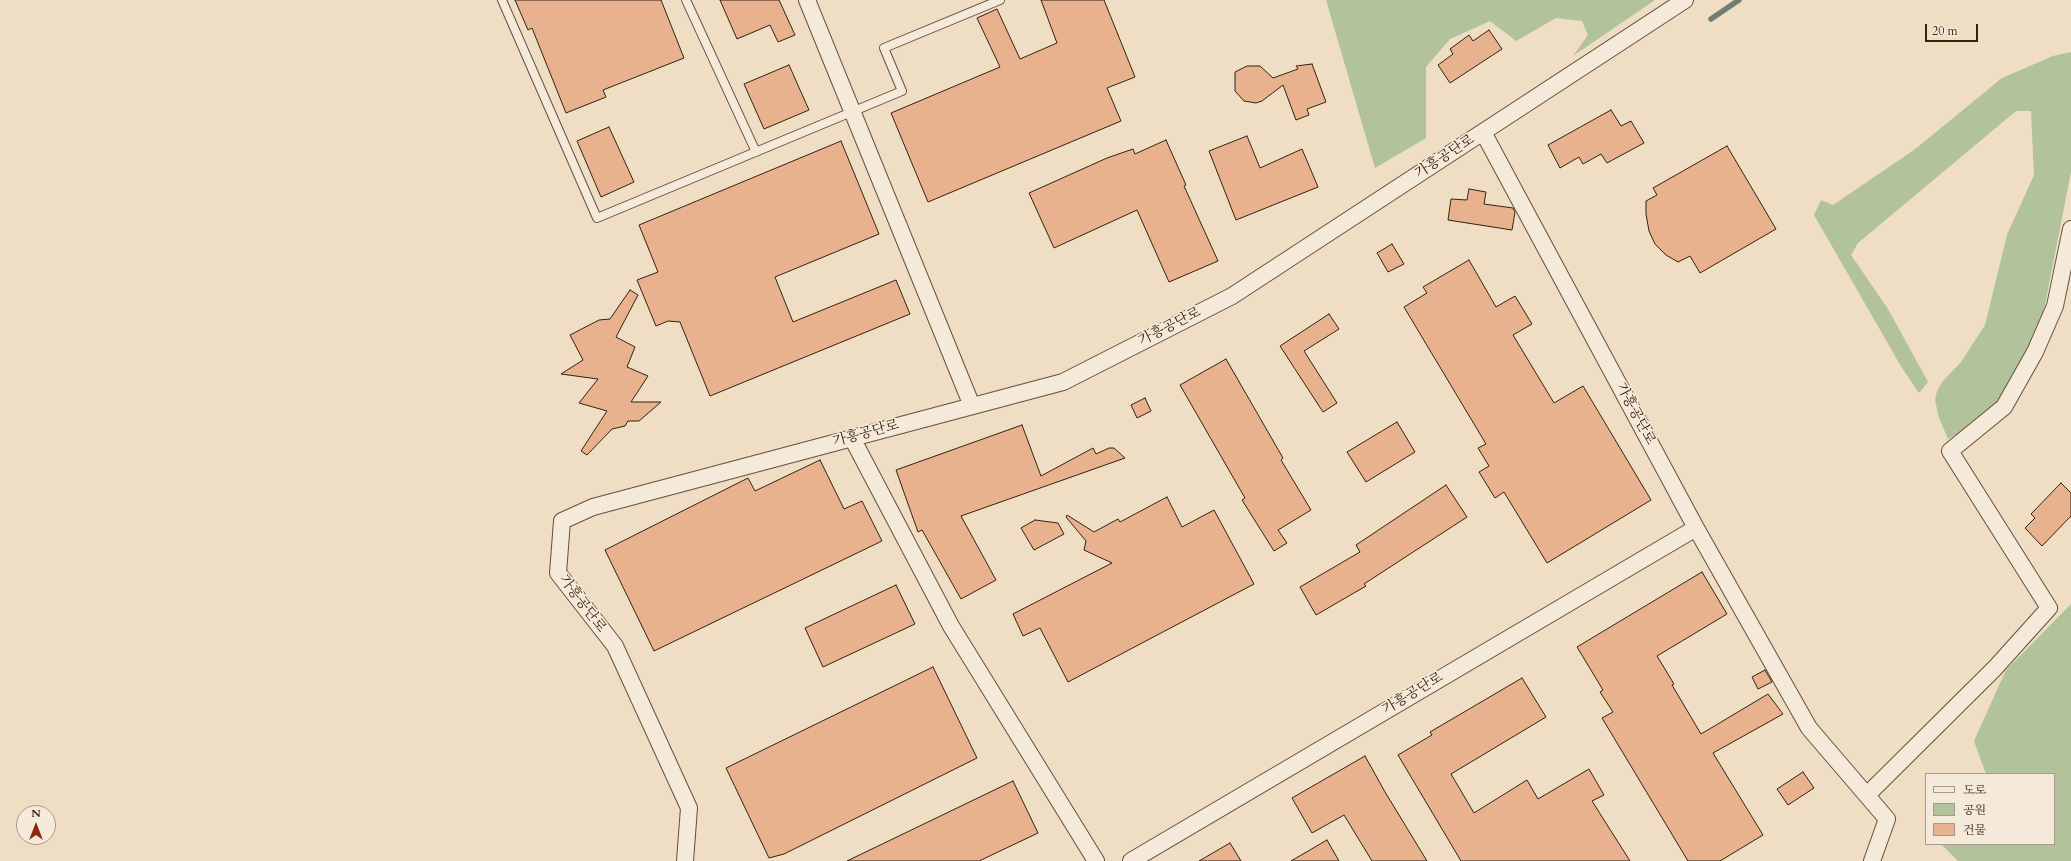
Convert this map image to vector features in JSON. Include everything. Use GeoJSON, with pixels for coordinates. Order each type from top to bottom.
{"type":"FeatureCollection","features":[{"type":"Feature","properties":{"kind":"street"},"geometry":{"type":"LineString","coordinates":[[806,0],[972,406]]}},
{"type":"Feature","properties":{"kind":"street","name":"가흥공단로"},"geometry":{"type":"LineString","coordinates":[[684,861],[689,808],[615,646],[558,573],[562,521],[593,507],[1063,382],[1232,296],[1685,0]]}},
{"type":"Feature","properties":{"kind":"street","name":"가흥공단로"},"geometry":{"type":"LineString","coordinates":[[1483,132],[1696,528],[1809,728],[1887,819],[1872,861]]}},
{"type":"Feature","properties":{"kind":"street"},"geometry":{"type":"LineString","coordinates":[[1867,796],[1995,668],[2049,608],[1950,451],[2004,407],[2035,352],[2055,306],[2071,229]]}},
{"type":"Feature","properties":{"kind":"street"},"geometry":{"type":"LineString","coordinates":[[852,438],[951,626],[1096,861]]}},
{"type":"Feature","properties":{"kind":"street","name":"가흥공단로"},"geometry":{"type":"LineString","coordinates":[[1130,861],[1696,528]]}},
{"type":"Feature","properties":{"kind":"lane"},"geometry":{"type":"LineString","coordinates":[[502,0],[597,218],[902,91],[884,48],[1000,0]]}},
{"type":"Feature","properties":{"kind":"lane"},"geometry":{"type":"LineString","coordinates":[[686,0],[756,152]]}},
{"type":"Feature","properties":{"kind":"green space"},"geometry":{"type":"Polygon","coordinates":[[[1326,0],[1655,0],[1573,56],[1588,35],[1582,21],[1556,18],[1516,41],[1490,21],[1450,39],[1426,67],[1426,138],[1375,168],[1326,0]]]}},
{"type":"Feature","properties":{"kind":"green space"},"geometry":{"type":"Polygon","coordinates":[[[2071,52],[2071,172],[2041,325],[1989,417],[1948,439],[1939,418],[1935,400],[1937,391],[1942,382],[1961,362],[1985,325],[2007,235],[2034,175],[2031,111],[2016,111],[1858,243],[1851,255],[1888,309],[1928,382],[1919,393],[1902,368],[1814,215],[1821,200],[1833,205],[1914,150],[2002,78],[2053,56],[2071,52]]]}},
{"type":"Feature","properties":{"kind":"green space"},"geometry":{"type":"Polygon","coordinates":[[[2071,604],[2071,861],[1958,861],[1942,845],[2055,845],[2055,773],[1986,773],[1974,741],[2006,670],[2071,604]]]}},
{"type":"Feature","properties":{"kind":"building"},"geometry":{"type":"Polygon","coordinates":[[[515,0],[661,0],[684,58],[603,90],[606,97],[566,113],[532,28],[528,30],[515,0]]]}},
{"type":"Feature","properties":{"kind":"building"},"geometry":{"type":"Polygon","coordinates":[[[720,0],[779,0],[795,35],[778,42],[770,25],[737,39],[720,0]]]}},
{"type":"Feature","properties":{"kind":"building"},"geometry":{"type":"Polygon","coordinates":[[[1041,0],[1104,0],[1135,77],[1107,88],[1121,121],[928,202],[891,113],[1000,67],[977,18],[997,9],[1020,59],[1057,43],[1041,0]]]}},
{"type":"Feature","properties":{"kind":"building"},"geometry":{"type":"Polygon","coordinates":[[[1489,30],[1502,49],[1450,83],[1438,65],[1453,54],[1450,49],[1469,35],[1473,41],[1489,30]]]}},
{"type":"Feature","properties":{"kind":"building"},"geometry":{"type":"Polygon","coordinates":[[[1312,64],[1326,102],[1307,109],[1309,115],[1296,120],[1283,85],[1262,101],[1256,103],[1244,101],[1235,91],[1235,72],[1247,66],[1260,66],[1273,78],[1298,69],[1296,66],[1312,64]]]}},
{"type":"Feature","properties":{"kind":"building"},"geometry":{"type":"Polygon","coordinates":[[[789,65],[809,110],[764,129],[744,84],[789,65]]]}},
{"type":"Feature","properties":{"kind":"building"},"geometry":{"type":"Polygon","coordinates":[[[1611,110],[1621,126],[1631,121],[1644,143],[1607,163],[1601,154],[1583,164],[1579,157],[1560,168],[1548,145],[1611,110]]]}},
{"type":"Feature","properties":{"kind":"building"},"geometry":{"type":"Polygon","coordinates":[[[609,127],[634,182],[601,197],[577,141],[609,127]]]}},
{"type":"Feature","properties":{"kind":"building"},"geometry":{"type":"Polygon","coordinates":[[[1247,136],[1260,168],[1302,149],[1318,187],[1236,220],[1209,151],[1247,136]]]}},
{"type":"Feature","properties":{"kind":"building"},"geometry":{"type":"Polygon","coordinates":[[[1166,140],[1186,185],[1184,186],[1218,261],[1169,282],[1137,210],[1054,248],[1029,193],[1107,158],[1133,149],[1135,154],[1166,140]]]}},
{"type":"Feature","properties":{"kind":"building"},"geometry":{"type":"Polygon","coordinates":[[[841,141],[879,234],[775,277],[793,322],[896,280],[910,314],[710,396],[680,322],[668,321],[656,326],[637,280],[658,272],[639,225],[841,141]]]}},
{"type":"Feature","properties":{"kind":"building"},"geometry":{"type":"Polygon","coordinates":[[[1727,146],[1776,229],[1700,273],[1690,256],[1678,262],[1666,255],[1655,244],[1649,231],[1646,214],[1646,201],[1657,195],[1653,188],[1727,146]]]}},
{"type":"Feature","properties":{"kind":"building"},"geometry":{"type":"Polygon","coordinates":[[[1469,189],[1486,192],[1484,204],[1513,208],[1515,212],[1512,230],[1448,220],[1451,199],[1467,200],[1469,189]]]}},
{"type":"Feature","properties":{"kind":"building"},"geometry":{"type":"Polygon","coordinates":[[[1392,244],[1404,264],[1388,272],[1377,253],[1392,244]]]}},
{"type":"Feature","properties":{"kind":"building"},"geometry":{"type":"Polygon","coordinates":[[[1469,260],[1496,307],[1515,296],[1532,324],[1513,335],[1554,403],[1583,386],[1651,500],[1547,563],[1504,492],[1495,498],[1479,472],[1489,466],[1478,448],[1486,444],[1404,307],[1427,293],[1423,287],[1469,260]]]}},
{"type":"Feature","properties":{"kind":"building"},"geometry":{"type":"Polygon","coordinates":[[[630,290],[638,295],[616,337],[635,347],[627,367],[648,376],[631,402],[661,402],[639,421],[628,421],[625,426],[612,429],[587,455],[581,451],[607,411],[579,403],[598,379],[561,374],[583,360],[570,335],[599,320],[610,319],[630,290]]]}},
{"type":"Feature","properties":{"kind":"building"},"geometry":{"type":"Polygon","coordinates":[[[1329,314],[1339,329],[1304,351],[1337,403],[1323,412],[1280,346],[1329,314]]]}},
{"type":"Feature","properties":{"kind":"building"},"geometry":{"type":"Polygon","coordinates":[[[1226,359],[1283,458],[1281,460],[1311,510],[1278,530],[1287,543],[1274,551],[1242,500],[1245,498],[1180,385],[1226,359]]]}},
{"type":"Feature","properties":{"kind":"building"},"geometry":{"type":"Polygon","coordinates":[[[1145,398],[1151,411],[1137,418],[1131,405],[1145,398]]]}},
{"type":"Feature","properties":{"kind":"building"},"geometry":{"type":"Polygon","coordinates":[[[1397,422],[1415,452],[1366,482],[1347,452],[1397,422]]]}},
{"type":"Feature","properties":{"kind":"building"},"geometry":{"type":"Polygon","coordinates":[[[1022,425],[1041,476],[1093,448],[1096,454],[1109,448],[1114,448],[1125,458],[961,516],[996,580],[961,599],[922,530],[918,532],[896,470],[1022,425]]]}},
{"type":"Feature","properties":{"kind":"building"},"geometry":{"type":"Polygon","coordinates":[[[820,460],[844,509],[862,501],[882,541],[654,651],[605,550],[748,478],[755,491],[820,460]]]}},
{"type":"Feature","properties":{"kind":"building"},"geometry":{"type":"Polygon","coordinates":[[[2061,483],[2071,493],[2071,516],[2042,546],[2025,528],[2035,518],[2031,514],[2061,483]]]}},
{"type":"Feature","properties":{"kind":"building"},"geometry":{"type":"Polygon","coordinates":[[[1446,485],[1467,517],[1364,584],[1366,586],[1316,615],[1300,587],[1360,552],[1356,545],[1446,485]]]}},
{"type":"Feature","properties":{"kind":"building"},"geometry":{"type":"Polygon","coordinates":[[[1167,497],[1182,527],[1214,510],[1254,584],[1068,682],[1040,628],[1023,636],[1013,614],[1112,563],[1084,550],[1086,541],[1066,517],[1067,515],[1094,532],[1118,519],[1120,522],[1167,497]]]}},
{"type":"Feature","properties":{"kind":"building"},"geometry":{"type":"Polygon","coordinates":[[[1035,520],[1058,523],[1064,534],[1034,550],[1021,528],[1035,520]]]}},
{"type":"Feature","properties":{"kind":"building"},"geometry":{"type":"Polygon","coordinates":[[[1702,572],[1727,614],[1657,656],[1674,684],[1672,685],[1701,734],[1768,694],[1783,714],[1713,753],[1763,835],[1720,861],[1688,861],[1602,718],[1613,712],[1600,692],[1603,690],[1577,647],[1702,572]]]}},
{"type":"Feature","properties":{"kind":"building"},"geometry":{"type":"Polygon","coordinates":[[[896,585],[915,624],[823,667],[805,628],[896,585]]]}},
{"type":"Feature","properties":{"kind":"building"},"geometry":{"type":"Polygon","coordinates":[[[933,667],[977,758],[784,854],[769,858],[726,768],[933,667]]]}},
{"type":"Feature","properties":{"kind":"building"},"geometry":{"type":"Polygon","coordinates":[[[1765,670],[1772,682],[1758,689],[1752,677],[1765,670]]]}},
{"type":"Feature","properties":{"kind":"building"},"geometry":{"type":"Polygon","coordinates":[[[1522,678],[1546,717],[1451,774],[1474,813],[1527,780],[1538,799],[1589,769],[1604,795],[1592,801],[1630,861],[1461,861],[1398,755],[1432,735],[1430,732],[1522,678]]]}},
{"type":"Feature","properties":{"kind":"building"},"geometry":{"type":"Polygon","coordinates":[[[1365,756],[1427,861],[1372,861],[1344,815],[1312,833],[1292,798],[1365,756]]]}},
{"type":"Feature","properties":{"kind":"building"},"geometry":{"type":"Polygon","coordinates":[[[1803,772],[1814,788],[1788,805],[1777,789],[1803,772]]]}},
{"type":"Feature","properties":{"kind":"building"},"geometry":{"type":"Polygon","coordinates":[[[1013,781],[1038,833],[979,861],[847,861],[1013,781]]]}},
{"type":"Feature","properties":{"kind":"building"},"geometry":{"type":"Polygon","coordinates":[[[1327,840],[1339,861],[1291,861],[1327,840]]]}},
{"type":"Feature","properties":{"kind":"building"},"geometry":{"type":"Polygon","coordinates":[[[1230,843],[1241,861],[1199,861],[1230,843]]]}},
{"type":"Feature","properties":{"kind":"waterway"},"geometry":{"type":"LineString","coordinates":[[1711,19],[1739,0]]}}]}
